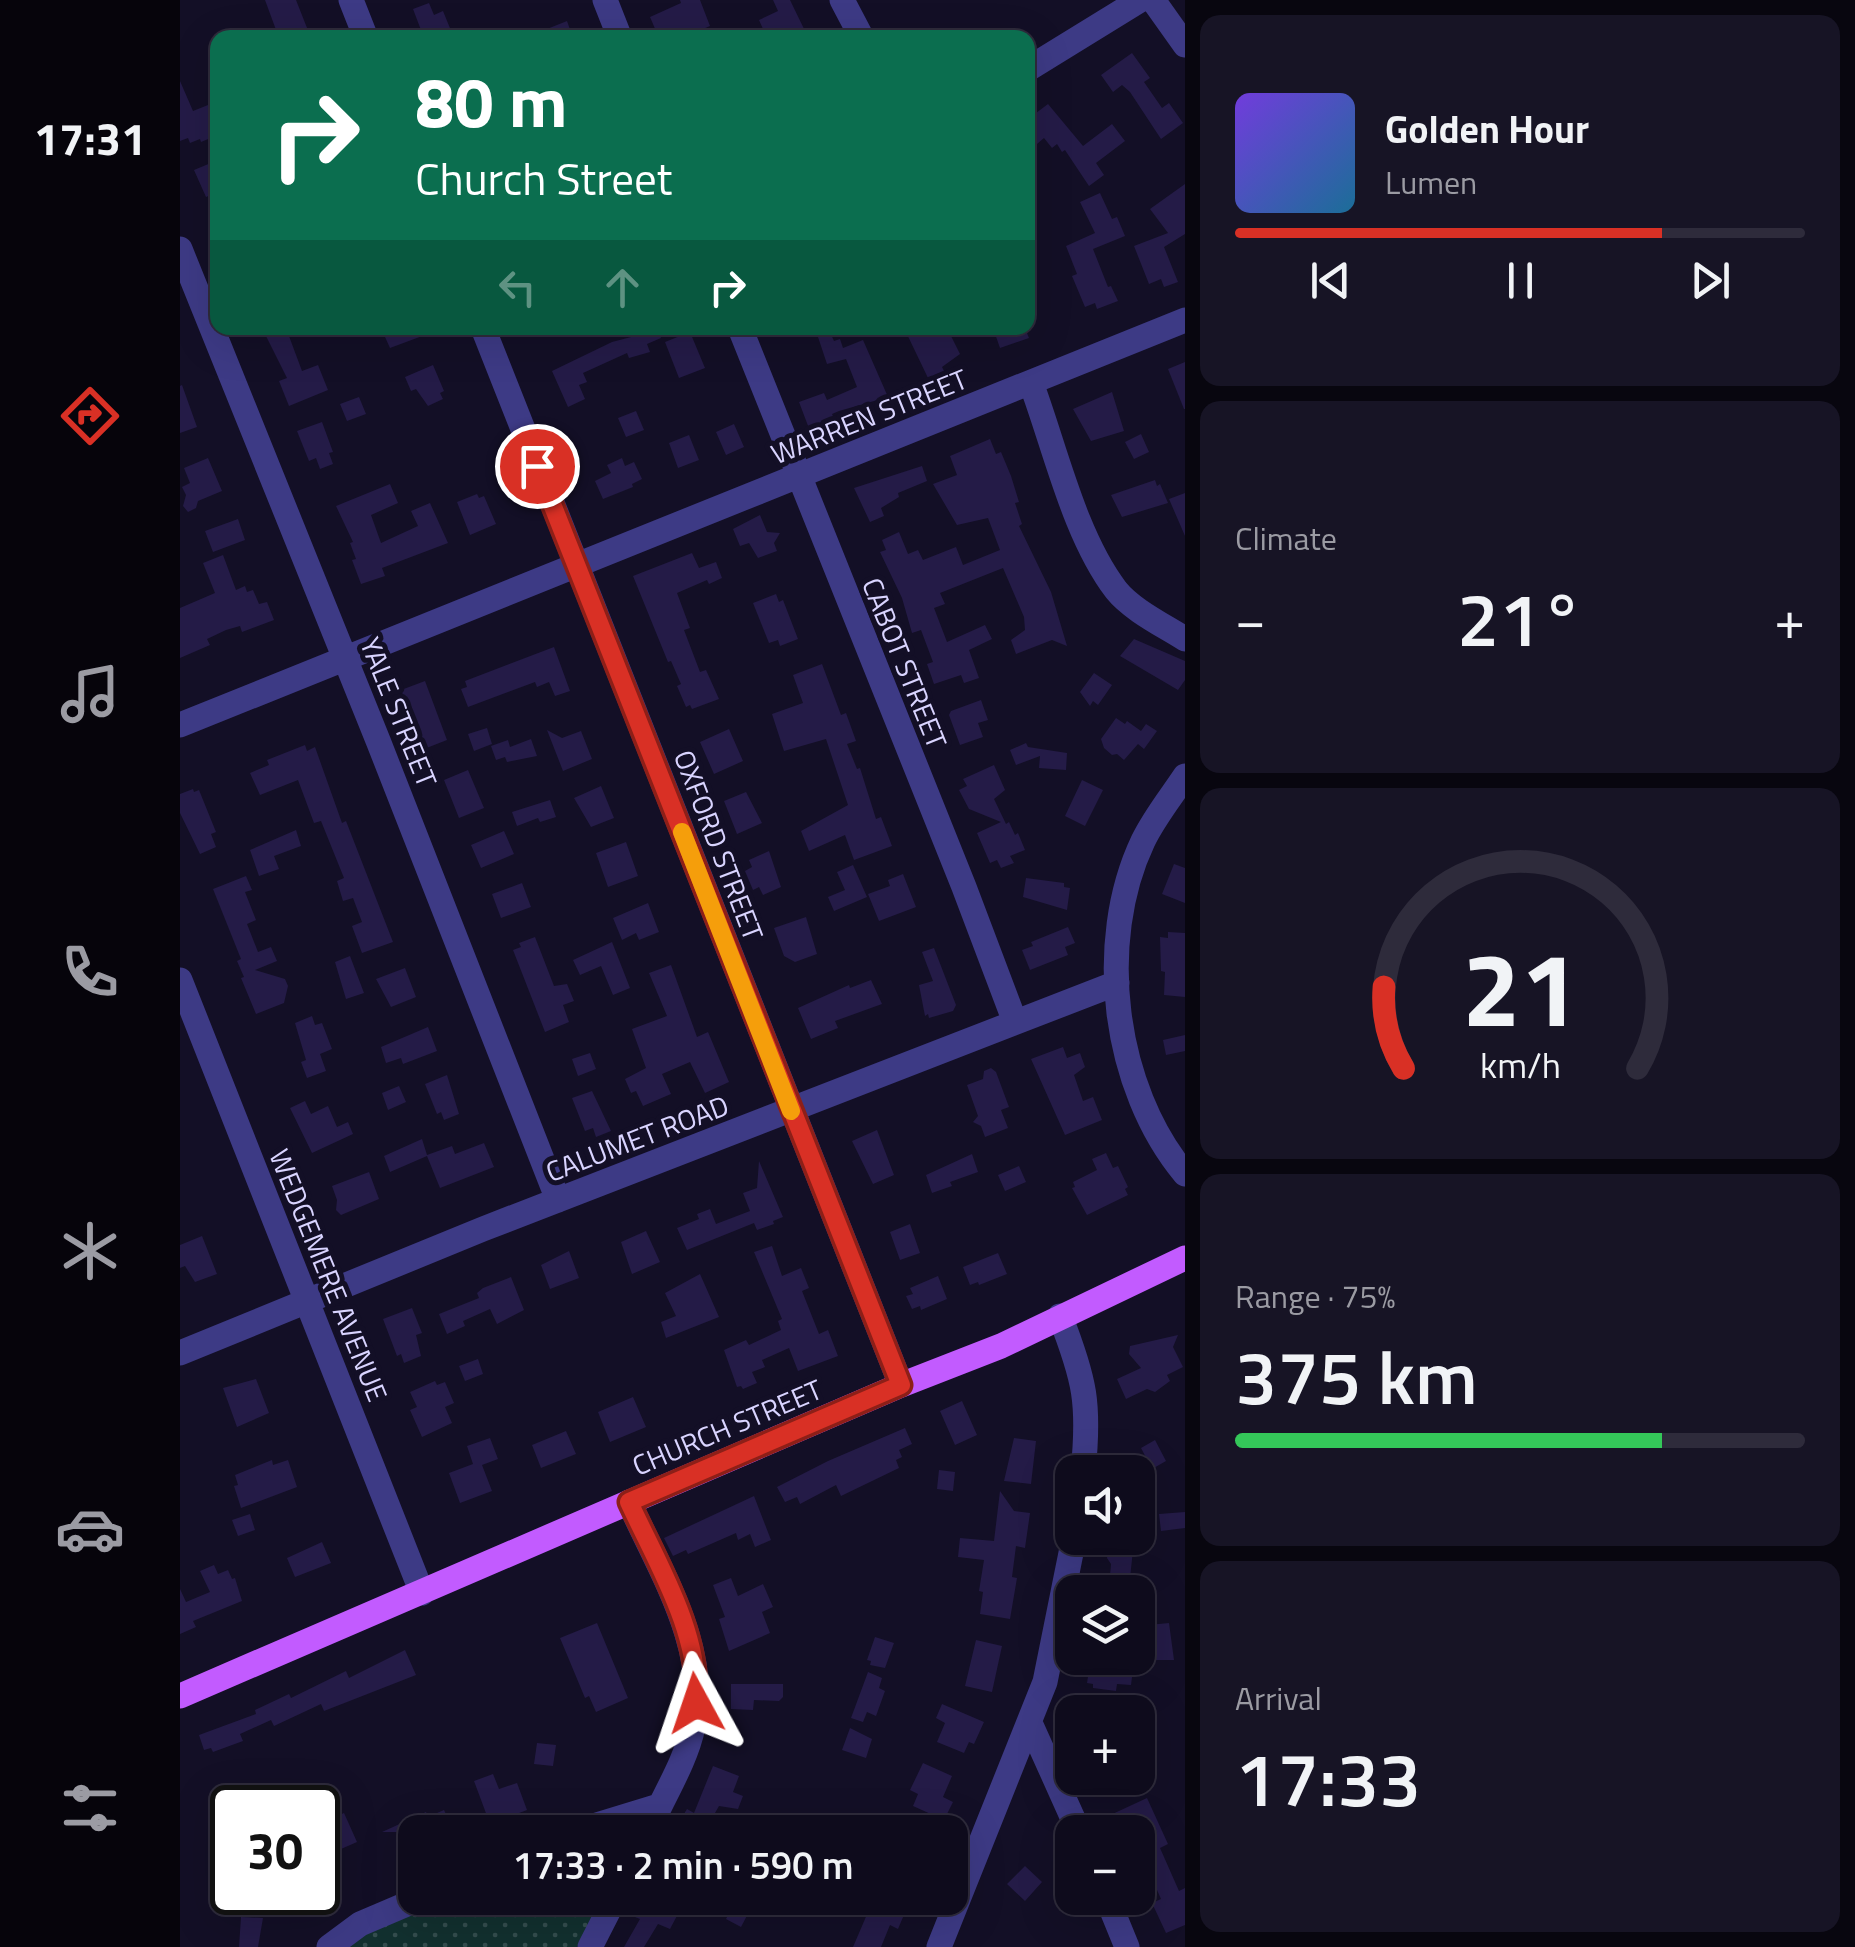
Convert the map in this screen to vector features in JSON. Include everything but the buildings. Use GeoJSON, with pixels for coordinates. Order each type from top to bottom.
{"type":"FeatureCollection","features":[{"type":"Feature","properties":{"kind":"main road","name":"CHURCH STREET"},"geometry":{"type":"LineString","coordinates":[[180,1696],[901,1385],[1001,1346],[1185,1258]]}},
{"type":"Feature","properties":{"kind":"street"},"geometry":{"type":"LineString","coordinates":[[352,0],[363,30]]}},
{"type":"Feature","properties":{"kind":"street"},"geometry":{"type":"LineString","coordinates":[[606,0],[617,30]]}},
{"type":"Feature","properties":{"kind":"street"},"geometry":{"type":"LineString","coordinates":[[842,0],[858,30]]}},
{"type":"Feature","properties":{"kind":"street"},"geometry":{"type":"LineString","coordinates":[[1035,65],[1140,0]]}},
{"type":"Feature","properties":{"kind":"street"},"geometry":{"type":"LineString","coordinates":[[1153,0],[1185,44]]}},
{"type":"Feature","properties":{"kind":"street","name":"YALE STREET"},"geometry":{"type":"LineString","coordinates":[[180,248],[210,323]]}},
{"type":"Feature","properties":{"kind":"street","name":"WARREN STREET"},"geometry":{"type":"LineString","coordinates":[[180,725],[1185,320]]}},
{"type":"Feature","properties":{"kind":"street","name":"YALE STREET"},"geometry":{"type":"LineString","coordinates":[[215,335],[558,1200]]}},
{"type":"Feature","properties":{"kind":"street","name":"OXFORD STREET"},"geometry":{"type":"LineString","coordinates":[[486,335],[901,1385]]}},
{"type":"Feature","properties":{"kind":"street","name":"CABOT STREET"},"geometry":{"type":"LineString","coordinates":[[743,335],[1015,1022]]}},
{"type":"Feature","properties":{"kind":"street"},"geometry":{"type":"LineString","coordinates":[[1031,382],[1081,522],[1118,592],[1185,640]]}},
{"type":"Feature","properties":{"kind":"street"},"geometry":{"type":"LineString","coordinates":[[1185,776],[1143,842],[1129,882],[1116,953],[1118,1013],[1133,1078],[1153,1126],[1185,1174]]}},
{"type":"Feature","properties":{"kind":"street","name":"WEDGEMERE AVENUE"},"geometry":{"type":"LineString","coordinates":[[180,980],[422,1592]]}},
{"type":"Feature","properties":{"kind":"street","name":"CALUMET ROAD"},"geometry":{"type":"LineString","coordinates":[[180,1353],[558,1200],[1117,983]]}},
{"type":"Feature","properties":{"kind":"street"},"geometry":{"type":"LineString","coordinates":[[1060,1316],[1086,1388],[1085,1455]]}},
{"type":"Feature","properties":{"kind":"street"},"geometry":{"type":"LineString","coordinates":[[629,1502],[684,1625],[698,1680],[694,1727],[655,1815]]}},
{"type":"Feature","properties":{"kind":"street"},"geometry":{"type":"LineString","coordinates":[[939,1947],[1030,1723],[1056,1642],[1071,1555]]}},
{"type":"Feature","properties":{"kind":"street"},"geometry":{"type":"LineString","coordinates":[[1030,1723],[1072,1815]]}},
{"type":"Feature","properties":{"kind":"street"},"geometry":{"type":"LineString","coordinates":[[630,1815],[659,1806]]}},
{"type":"Feature","properties":{"kind":"street"},"geometry":{"type":"LineString","coordinates":[[329,1947],[360,1924],[398,1908]]}},
{"type":"Feature","properties":{"kind":"street"},"geometry":{"type":"LineString","coordinates":[[590,1947],[606,1915]]}},
{"type":"Feature","properties":{"kind":"street"},"geometry":{"type":"LineString","coordinates":[[1114,1915],[1127,1947]]}},
{"type":"Feature","properties":{"kind":"green space"},"geometry":{"type":"Polygon","coordinates":[[[404,1915],[594,1915],[577,1947],[338,1947],[353,1936],[404,1915]]]}},
{"type":"Feature","properties":{"kind":"slow traffic"},"geometry":{"type":"LineString","coordinates":[[682,832],[791,1111]]}},
{"type":"Feature","properties":{"kind":"route"},"geometry":{"type":"LineString","coordinates":[[537,466],[901,1385],[629,1502],[684,1625],[698,1680],[696,1703]]}}]}
